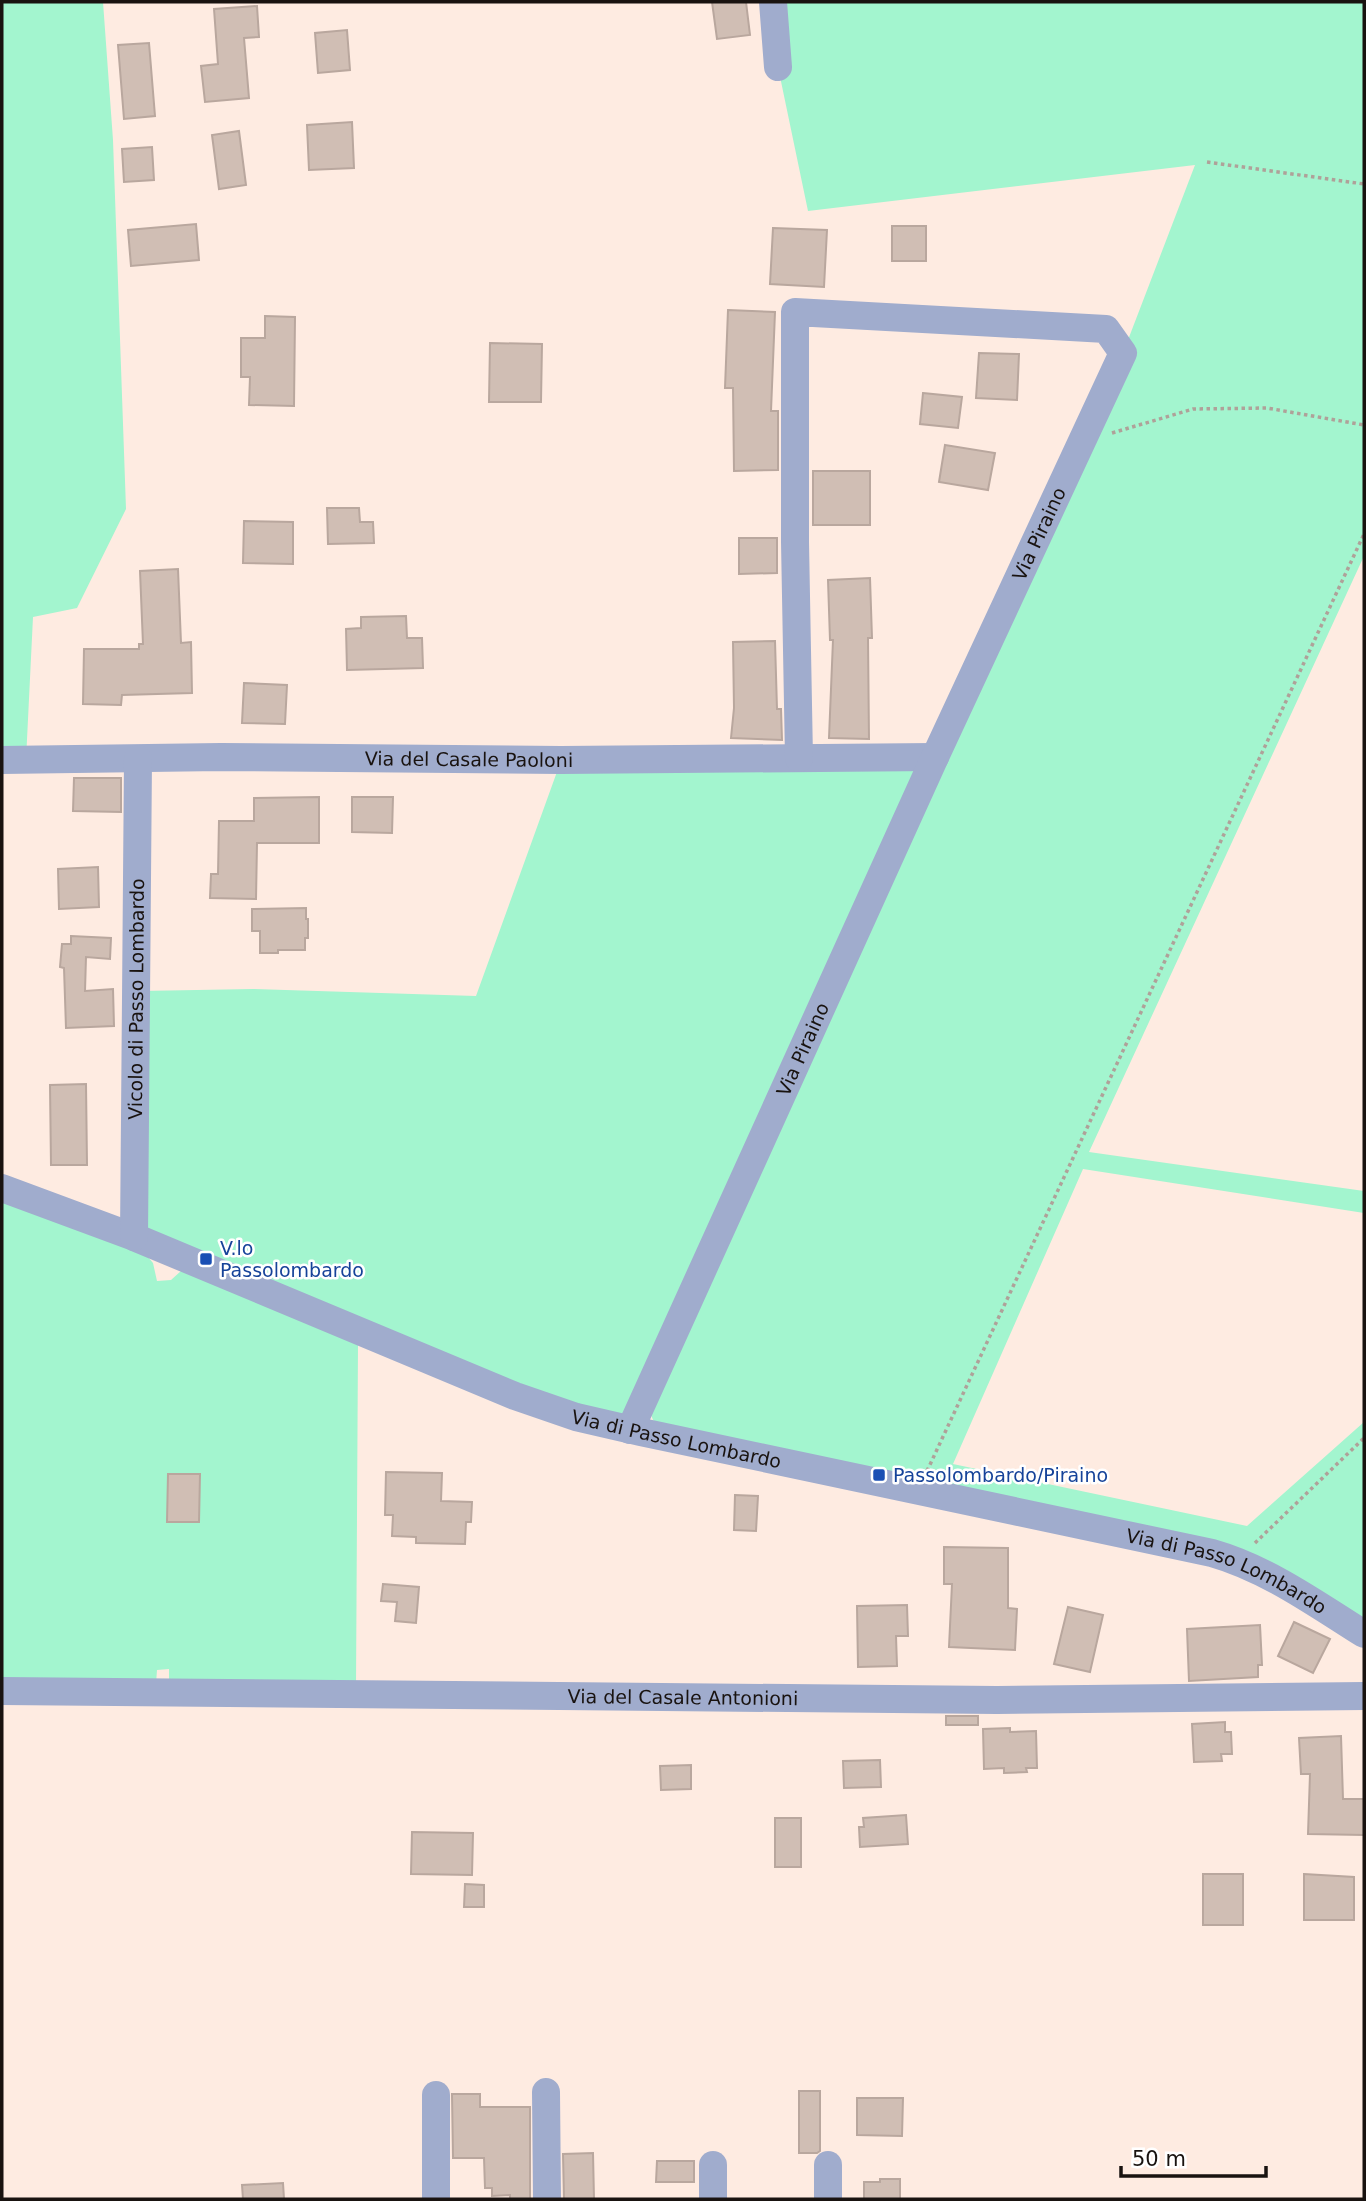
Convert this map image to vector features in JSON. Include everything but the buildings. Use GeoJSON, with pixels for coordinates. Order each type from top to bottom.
{"type":"FeatureCollection","features":[{"type":"Feature","properties":{"kind":"street"},"geometry":{"type":"LineString","coordinates":[[773,2],[778,67]]}},
{"type":"Feature","properties":{"kind":"street","name":"Via Piraino"},"geometry":{"type":"LineString","coordinates":[[630,1430],[935,757],[1123,353],[1106,329],[795,312],[799,758]]}},
{"type":"Feature","properties":{"kind":"street","name":"Via del Casale Paoloni"},"geometry":{"type":"LineString","coordinates":[[2,760],[221,757],[561,760],[935,757]]}},
{"type":"Feature","properties":{"kind":"street","name":"Vicolo di Passo Lombardo"},"geometry":{"type":"LineString","coordinates":[[134,1237],[138,759]]}},
{"type":"Feature","properties":{"kind":"street","name":"Via di Passo Lombardo"},"geometry":{"type":"LineString","coordinates":[[2,1188],[134,1237],[515,1396],[576,1417],[917,1492],[1180,1545],[1236,1561],[1273,1578],[1364,1634]]}},
{"type":"Feature","properties":{"kind":"street","name":"Via del Casale Antonioni"},"geometry":{"type":"LineString","coordinates":[[2,1691],[997,1700],[1364,1696]]}},
{"type":"Feature","properties":{"kind":"street"},"geometry":{"type":"LineString","coordinates":[[546,2092],[547,2199]]}},
{"type":"Feature","properties":{"kind":"street"},"geometry":{"type":"LineString","coordinates":[[436,2095],[436,2199]]}},
{"type":"Feature","properties":{"kind":"street"},"geometry":{"type":"LineString","coordinates":[[713,2165],[713,2199]]}},
{"type":"Feature","properties":{"kind":"street"},"geometry":{"type":"LineString","coordinates":[[828,2165],[828,2199]]}},
{"type":"Feature","properties":{"kind":"path"},"geometry":{"type":"LineString","coordinates":[[1207,162],[1364,184]]}},
{"type":"Feature","properties":{"kind":"path"},"geometry":{"type":"LineString","coordinates":[[1085,435],[1110,434],[1193,409],[1267,408],[1364,425]]}},
{"type":"Feature","properties":{"kind":"path"},"geometry":{"type":"LineString","coordinates":[[917,1492],[1364,534]]}},
{"type":"Feature","properties":{"kind":"path"},"geometry":{"type":"LineString","coordinates":[[1236,1561],[1364,1438]]}},
{"type":"Feature","properties":{"kind":"green space"},"geometry":{"type":"Polygon","coordinates":[[[2,2],[103,2],[113,140],[126,509],[77,608],[33,617],[26,760],[2,760],[2,2]]]}},
{"type":"Feature","properties":{"kind":"green space"},"geometry":{"type":"Polygon","coordinates":[[[773,2],[1364,2],[1364,556],[1089,1152],[1364,1191],[1364,1213],[1083,1169],[953,1464],[1247,1526],[1364,1422],[1364,1627],[1283,1573],[661,1428],[653,1420],[649,1409],[1123,353],[1195,165],[808,211],[778,67],[773,2]]]}},
{"type":"Feature","properties":{"kind":"green space"},"geometry":{"type":"Polygon","coordinates":[[[558,769],[919,769],[628,1420],[536,1396],[149,1230],[144,1221],[140,991],[253,989],[476,996],[558,769]]]}},
{"type":"Feature","properties":{"kind":"green space"},"geometry":{"type":"Polygon","coordinates":[[[2,1197],[148,1257],[153,1263],[157,1281],[171,1280],[181,1271],[358,1344],[356,1687],[169,1685],[169,1669],[157,1670],[156,1684],[2,1685],[2,1197]]]}},
{"type":"Feature","properties":{"kind":"place","name":"V.lo Passolombardo"},"geometry":{"type":"Point","coordinates":[206,1259]}},
{"type":"Feature","properties":{"kind":"place","name":"Passolombardo/Piraino"},"geometry":{"type":"Point","coordinates":[879,1475]}}]}
